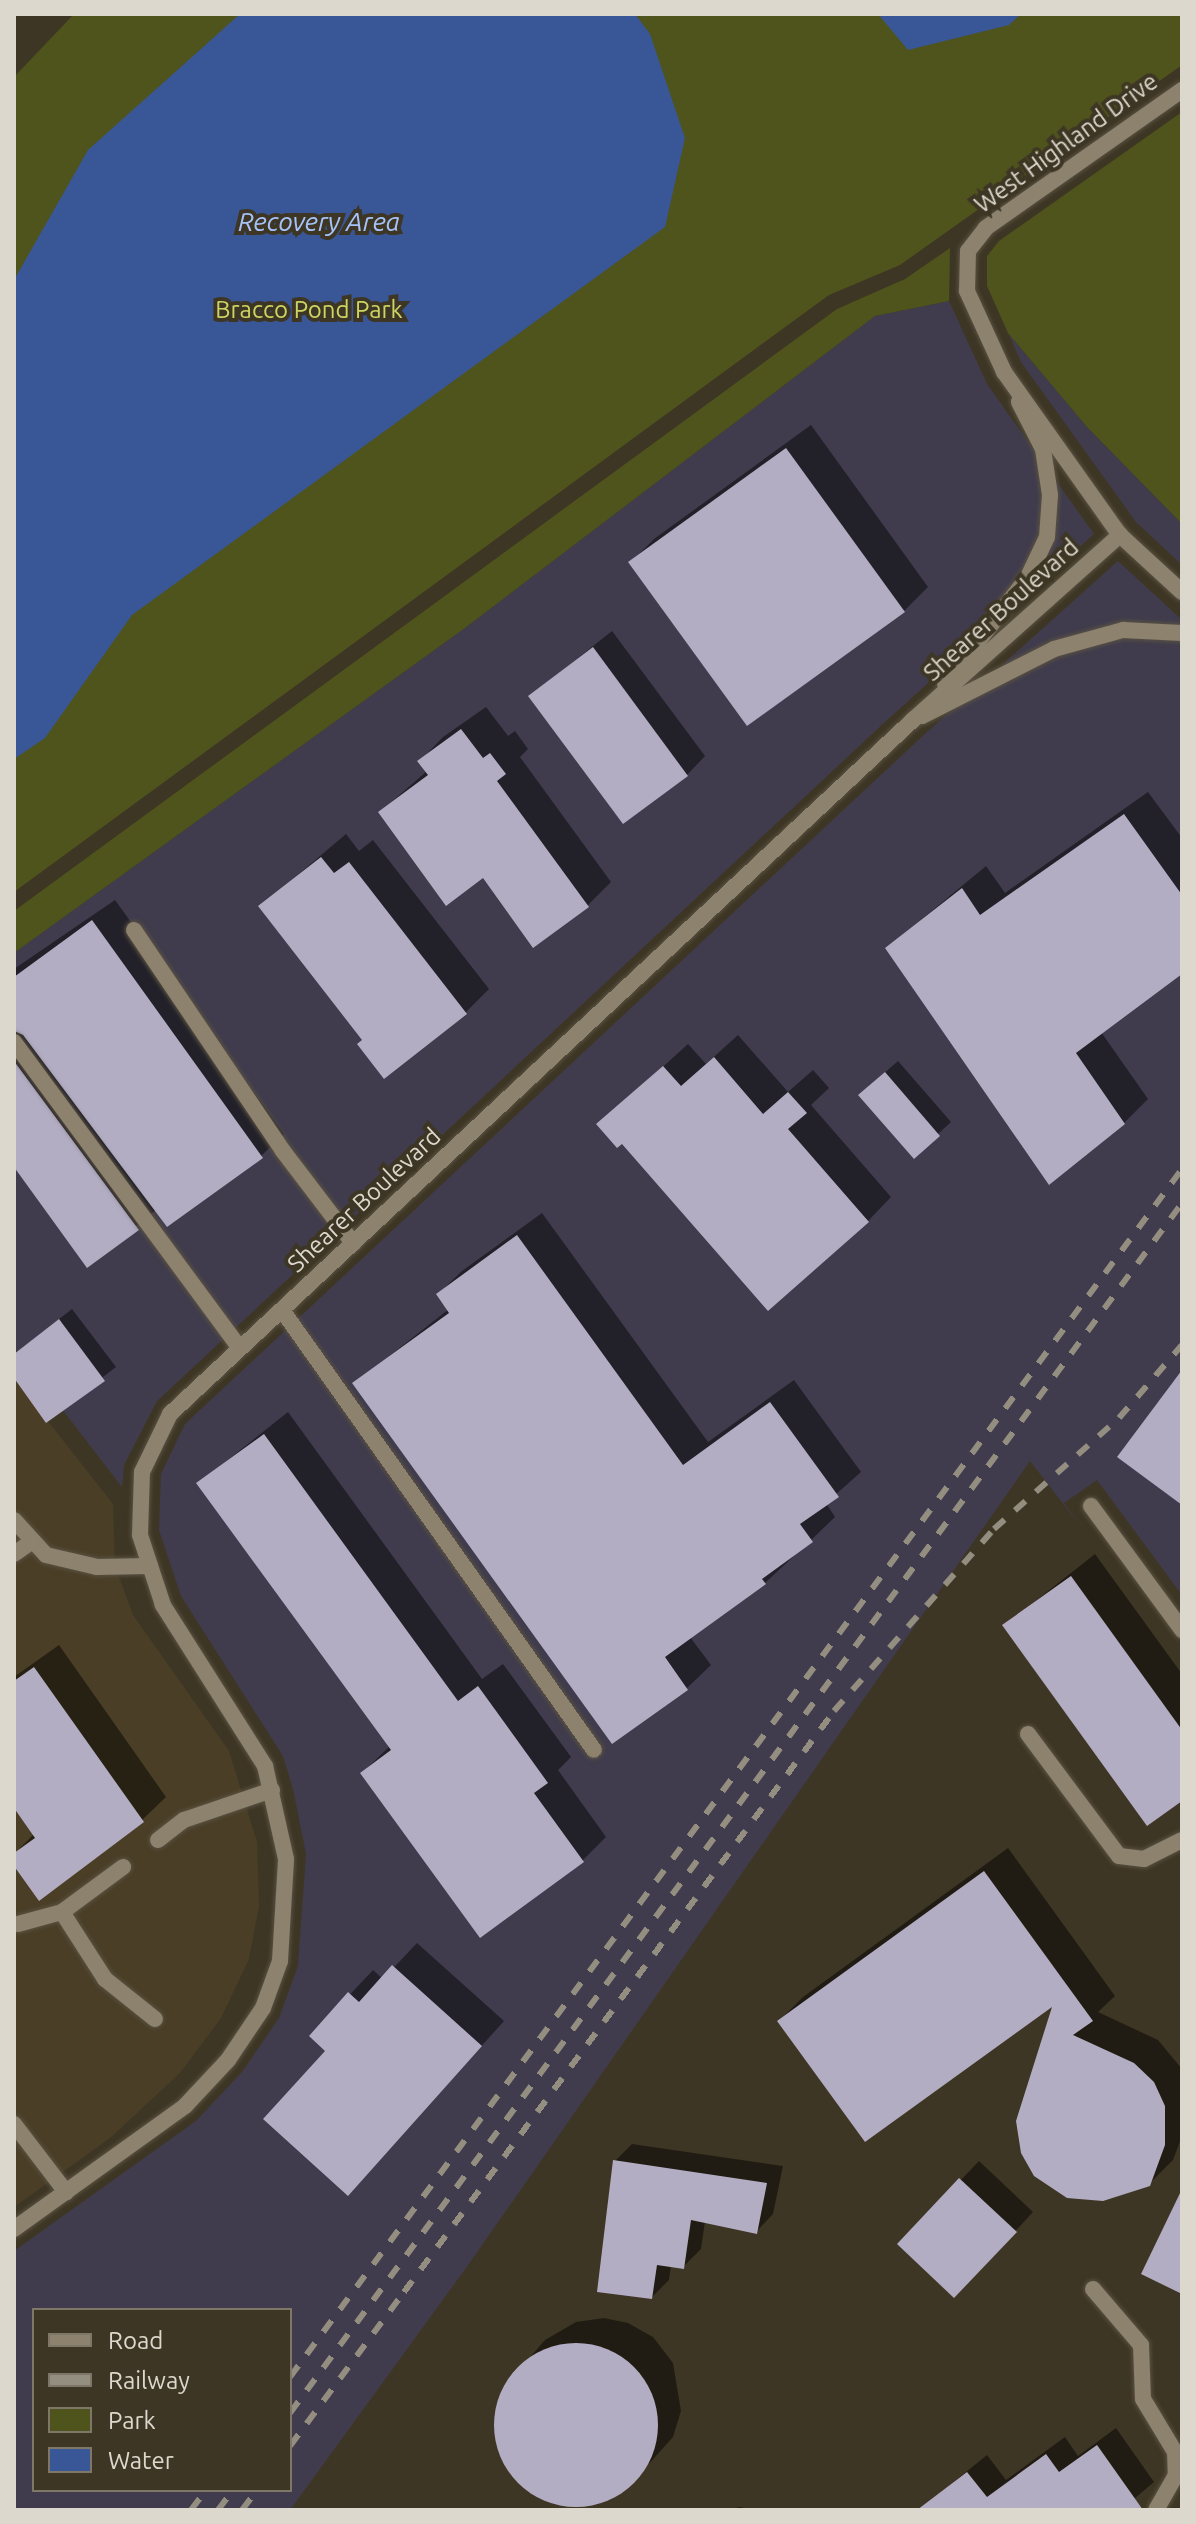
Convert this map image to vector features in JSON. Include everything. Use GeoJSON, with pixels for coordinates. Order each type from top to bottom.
{"type":"FeatureCollection","features":[{"type":"Feature","properties":{"kind":"street","name":"West Highland Drive"},"geometry":{"type":"LineString","coordinates":[[1182,90],[986,228],[968,251],[967,291],[1004,372],[1120,535],[1182,592]]}},
{"type":"Feature","properties":{"kind":"street","name":"Shearer Boulevard"},"geometry":{"type":"LineString","coordinates":[[913,720],[979,646],[1028,577],[1047,537],[1050,495],[1043,449],[1004,372]]}},
{"type":"Feature","properties":{"kind":"street","name":"Shearer Boulevard"},"geometry":{"type":"LineString","coordinates":[[14,2229],[185,2106],[228,2060],[263,2008],[280,1961],[286,1859],[265,1766],[163,1605],[140,1535],[142,1472],[170,1414],[913,720],[1120,535]]}},
{"type":"Feature","properties":{"kind":"street","name":"Shearer Boulevard"},"geometry":{"type":"LineString","coordinates":[[913,720],[1054,649],[1123,630],[1182,633]]}},
{"type":"Feature","properties":{"kind":"street"},"geometry":{"type":"LineString","coordinates":[[134,930],[283,1151],[353,1243]]}},
{"type":"Feature","properties":{"kind":"street"},"geometry":{"type":"LineString","coordinates":[[14,1042],[240,1348]]}},
{"type":"Feature","properties":{"kind":"street"},"geometry":{"type":"LineString","coordinates":[[282,1310],[594,1750]]}},
{"type":"Feature","properties":{"kind":"street"},"geometry":{"type":"LineString","coordinates":[[1091,1506],[1182,1630]]}},
{"type":"Feature","properties":{"kind":"street"},"geometry":{"type":"LineString","coordinates":[[14,1520],[46,1555],[97,1567],[150,1566]]}},
{"type":"Feature","properties":{"kind":"street"},"geometry":{"type":"LineString","coordinates":[[14,1554],[31,1542]]}},
{"type":"Feature","properties":{"kind":"street"},"geometry":{"type":"LineString","coordinates":[[1028,1734],[1119,1856],[1144,1859],[1182,1840]]}},
{"type":"Feature","properties":{"kind":"street"},"geometry":{"type":"LineString","coordinates":[[158,1840],[184,1820],[272,1790]]}},
{"type":"Feature","properties":{"kind":"street"},"geometry":{"type":"LineString","coordinates":[[15,1923],[62,1912],[123,1867]]}},
{"type":"Feature","properties":{"kind":"street"},"geometry":{"type":"LineString","coordinates":[[62,1912],[105,1979],[155,2019]]}},
{"type":"Feature","properties":{"kind":"street"},"geometry":{"type":"LineString","coordinates":[[14,2124],[66,2192]]}},
{"type":"Feature","properties":{"kind":"street"},"geometry":{"type":"LineString","coordinates":[[1093,2289],[1141,2345],[1143,2399],[1175,2452],[1176,2475],[1156,2510]]}},
{"type":"Feature","properties":{"kind":"shaded area"},"geometry":{"type":"Polygon","coordinates":[[[949,301],[987,384],[1094,534],[886,721],[157,1401],[124,1465],[122,1487],[14,1347],[14,953],[465,628],[875,316],[949,301]]]}},
{"type":"Feature","properties":{"kind":"shaded area"},"geometry":{"type":"Polygon","coordinates":[[[1008,333],[1087,427],[1182,524],[1182,565],[1136,522],[1021,362],[1008,333]]]}},
{"type":"Feature","properties":{"kind":"shaded area"},"geometry":{"type":"Polygon","coordinates":[[[1118,561],[1182,620],[1182,1595],[1097,1480],[1064,1503],[1082,1528],[1030,1461],[466,2268],[290,2510],[14,2510],[14,2251],[196,2121],[242,2072],[279,2018],[298,1966],[306,1854],[283,1756],[181,1596],[159,1530],[161,1474],[185,1424],[926,733],[1118,561]]]}},
{"type":"Feature","properties":{"kind":"shaded area"},"geometry":{"type":"Polygon","coordinates":[[[14,1378],[113,1504],[115,1566],[133,1615],[229,1751],[257,1842],[259,1906],[249,1959],[221,2018],[180,2073],[110,2138],[14,2207],[14,1378]]]}},
{"type":"Feature","properties":{"kind":"green space","name":"Bracco Pond Park"},"geometry":{"type":"Polygon","coordinates":[[[74,14],[1182,14],[1182,65],[900,265],[829,295],[14,892],[14,77],[74,14]]]}},
{"type":"Feature","properties":{"kind":"green space"},"geometry":{"type":"Polygon","coordinates":[[[1182,112],[1182,524],[1087,427],[1008,333],[987,286],[987,256],[999,241],[1182,112]]]}},
{"type":"Feature","properties":{"kind":"green space"},"geometry":{"type":"Polygon","coordinates":[[[950,248],[949,301],[875,316],[465,628],[14,953],[14,911],[837,309],[905,279],[950,248]]]}},
{"type":"Feature","properties":{"kind":"water","name":"Recovery Area"},"geometry":{"type":"Polygon","coordinates":[[[240,14],[635,14],[650,34],[685,138],[665,227],[132,615],[45,738],[14,759],[14,280],[88,150],[240,14]]]}},
{"type":"Feature","properties":{"kind":"water"},"geometry":{"type":"Polygon","coordinates":[[[878,14],[1021,14],[1009,25],[908,50],[878,14]]]}},
{"type":"Feature","properties":{"kind":"building"},"geometry":{"type":"Polygon","coordinates":[[[786,448],[905,612],[747,726],[628,562],[786,448]]]}},
{"type":"Feature","properties":{"kind":"building"},"geometry":{"type":"Polygon","coordinates":[[[593,647],[688,776],[623,824],[528,696],[593,647]]]}},
{"type":"Feature","properties":{"kind":"building"},"geometry":{"type":"Polygon","coordinates":[[[461,729],[483,758],[490,753],[506,774],[497,781],[589,907],[533,948],[483,878],[446,906],[378,812],[428,775],[417,761],[461,729]]]}},
{"type":"Feature","properties":{"kind":"building"},"geometry":{"type":"Polygon","coordinates":[[[1124,814],[1182,895],[1182,974],[1076,1053],[1125,1124],[1049,1185],[885,948],[962,888],[980,915],[1124,814]]]}},
{"type":"Feature","properties":{"kind":"building"},"geometry":{"type":"Polygon","coordinates":[[[321,857],[334,873],[349,862],[467,1014],[384,1079],[357,1044],[362,1040],[258,906],[321,857]]]}},
{"type":"Feature","properties":{"kind":"building"},"geometry":{"type":"Polygon","coordinates":[[[92,920],[263,1158],[167,1227],[23,1035],[14,1031],[14,977],[92,920]]]}},
{"type":"Feature","properties":{"kind":"building"},"geometry":{"type":"Polygon","coordinates":[[[714,1057],[763,1114],[788,1092],[807,1113],[788,1129],[869,1222],[768,1311],[622,1144],[617,1148],[596,1124],[663,1066],[681,1086],[714,1057]]]}},
{"type":"Feature","properties":{"kind":"building"},"geometry":{"type":"Polygon","coordinates":[[[14,1061],[139,1230],[87,1268],[14,1167],[14,1061]]]}},
{"type":"Feature","properties":{"kind":"building"},"geometry":{"type":"Polygon","coordinates":[[[885,1072],[940,1136],[914,1159],[858,1095],[885,1072]]]}},
{"type":"Feature","properties":{"kind":"building"},"geometry":{"type":"Polygon","coordinates":[[[517,1235],[683,1465],[770,1402],[839,1497],[800,1524],[813,1542],[762,1579],[766,1584],[665,1657],[688,1690],[612,1744],[352,1383],[449,1313],[436,1294],[517,1235]]]}},
{"type":"Feature","properties":{"kind":"building"},"geometry":{"type":"Polygon","coordinates":[[[59,1319],[105,1381],[46,1423],[14,1378],[14,1354],[59,1319]]]}},
{"type":"Feature","properties":{"kind":"building"},"geometry":{"type":"Polygon","coordinates":[[[1182,1370],[1182,1505],[1117,1457],[1182,1370]]]}},
{"type":"Feature","properties":{"kind":"building"},"geometry":{"type":"Polygon","coordinates":[[[264,1434],[458,1701],[478,1686],[548,1783],[534,1793],[584,1862],[480,1938],[360,1773],[391,1750],[196,1483],[264,1434]]]}},
{"type":"Feature","properties":{"kind":"building"},"geometry":{"type":"Polygon","coordinates":[[[1071,1576],[1182,1730],[1182,1801],[1147,1826],[1002,1625],[1071,1576]]]}},
{"type":"Feature","properties":{"kind":"building"},"geometry":{"type":"Polygon","coordinates":[[[34,1667],[144,1822],[39,1901],[14,1866],[14,1853],[35,1838],[14,1808],[14,1681],[34,1667]]]}},
{"type":"Feature","properties":{"kind":"building"},"geometry":{"type":"Polygon","coordinates":[[[984,1871],[1093,2021],[1073,2035],[1134,2063],[1154,2082],[1165,2106],[1165,2145],[1150,2186],[1103,2201],[1067,2198],[1034,2176],[1021,2153],[1016,2121],[1052,2007],[865,2142],[777,2021],[984,1871]]]}},
{"type":"Feature","properties":{"kind":"building"},"geometry":{"type":"Polygon","coordinates":[[[392,1965],[482,2046],[348,2196],[263,2119],[325,2051],[309,2036],[348,1992],[359,2002],[392,1965]]]}},
{"type":"Feature","properties":{"kind":"building"},"geometry":{"type":"Polygon","coordinates":[[[613,2160],[767,2183],[757,2234],[691,2220],[684,2269],[657,2265],[652,2299],[597,2292],[613,2160]]]}},
{"type":"Feature","properties":{"kind":"building"},"geometry":{"type":"Polygon","coordinates":[[[959,2178],[1017,2232],[954,2298],[897,2244],[959,2178]]]}},
{"type":"Feature","properties":{"kind":"building"},"geometry":{"type":"Polygon","coordinates":[[[1182,2189],[1182,2294],[1141,2274],[1182,2189]]]}},
{"type":"Feature","properties":{"kind":"building"},"geometry":{"type":"Polygon","coordinates":[[[576,2343],[608,2349],[634,2367],[652,2393],[658,2425],[652,2457],[634,2483],[608,2501],[576,2507],[544,2501],[518,2483],[500,2457],[494,2425],[500,2393],[518,2367],[544,2349],[576,2343]]]}},
{"type":"Feature","properties":{"kind":"building"},"geometry":{"type":"Polygon","coordinates":[[[1097,2445],[1143,2510],[917,2510],[967,2472],[987,2497],[1046,2454],[1059,2472],[1097,2445]]]}},
{"type":"Feature","properties":{"kind":"railway"},"geometry":{"type":"LineString","coordinates":[[292,2374],[1182,1169]]}},
{"type":"Feature","properties":{"kind":"railway"},"geometry":{"type":"LineString","coordinates":[[292,2410],[1182,1203]]}},
{"type":"Feature","properties":{"kind":"railway"},"geometry":{"type":"LineString","coordinates":[[404,2292],[834,1711],[994,1529],[1119,1418],[1182,1345]]}},
{"type":"Feature","properties":{"kind":"railway"},"geometry":{"type":"LineString","coordinates":[[292,2443],[409,2285]]}},
{"type":"Feature","properties":{"kind":"railway"},"geometry":{"type":"LineString","coordinates":[[191,2510],[204,2492]]}},
{"type":"Feature","properties":{"kind":"railway"},"geometry":{"type":"LineString","coordinates":[[218,2510],[232,2492]]}},
{"type":"Feature","properties":{"kind":"railway"},"geometry":{"type":"LineString","coordinates":[[242,2510],[256,2492]]}}]}
